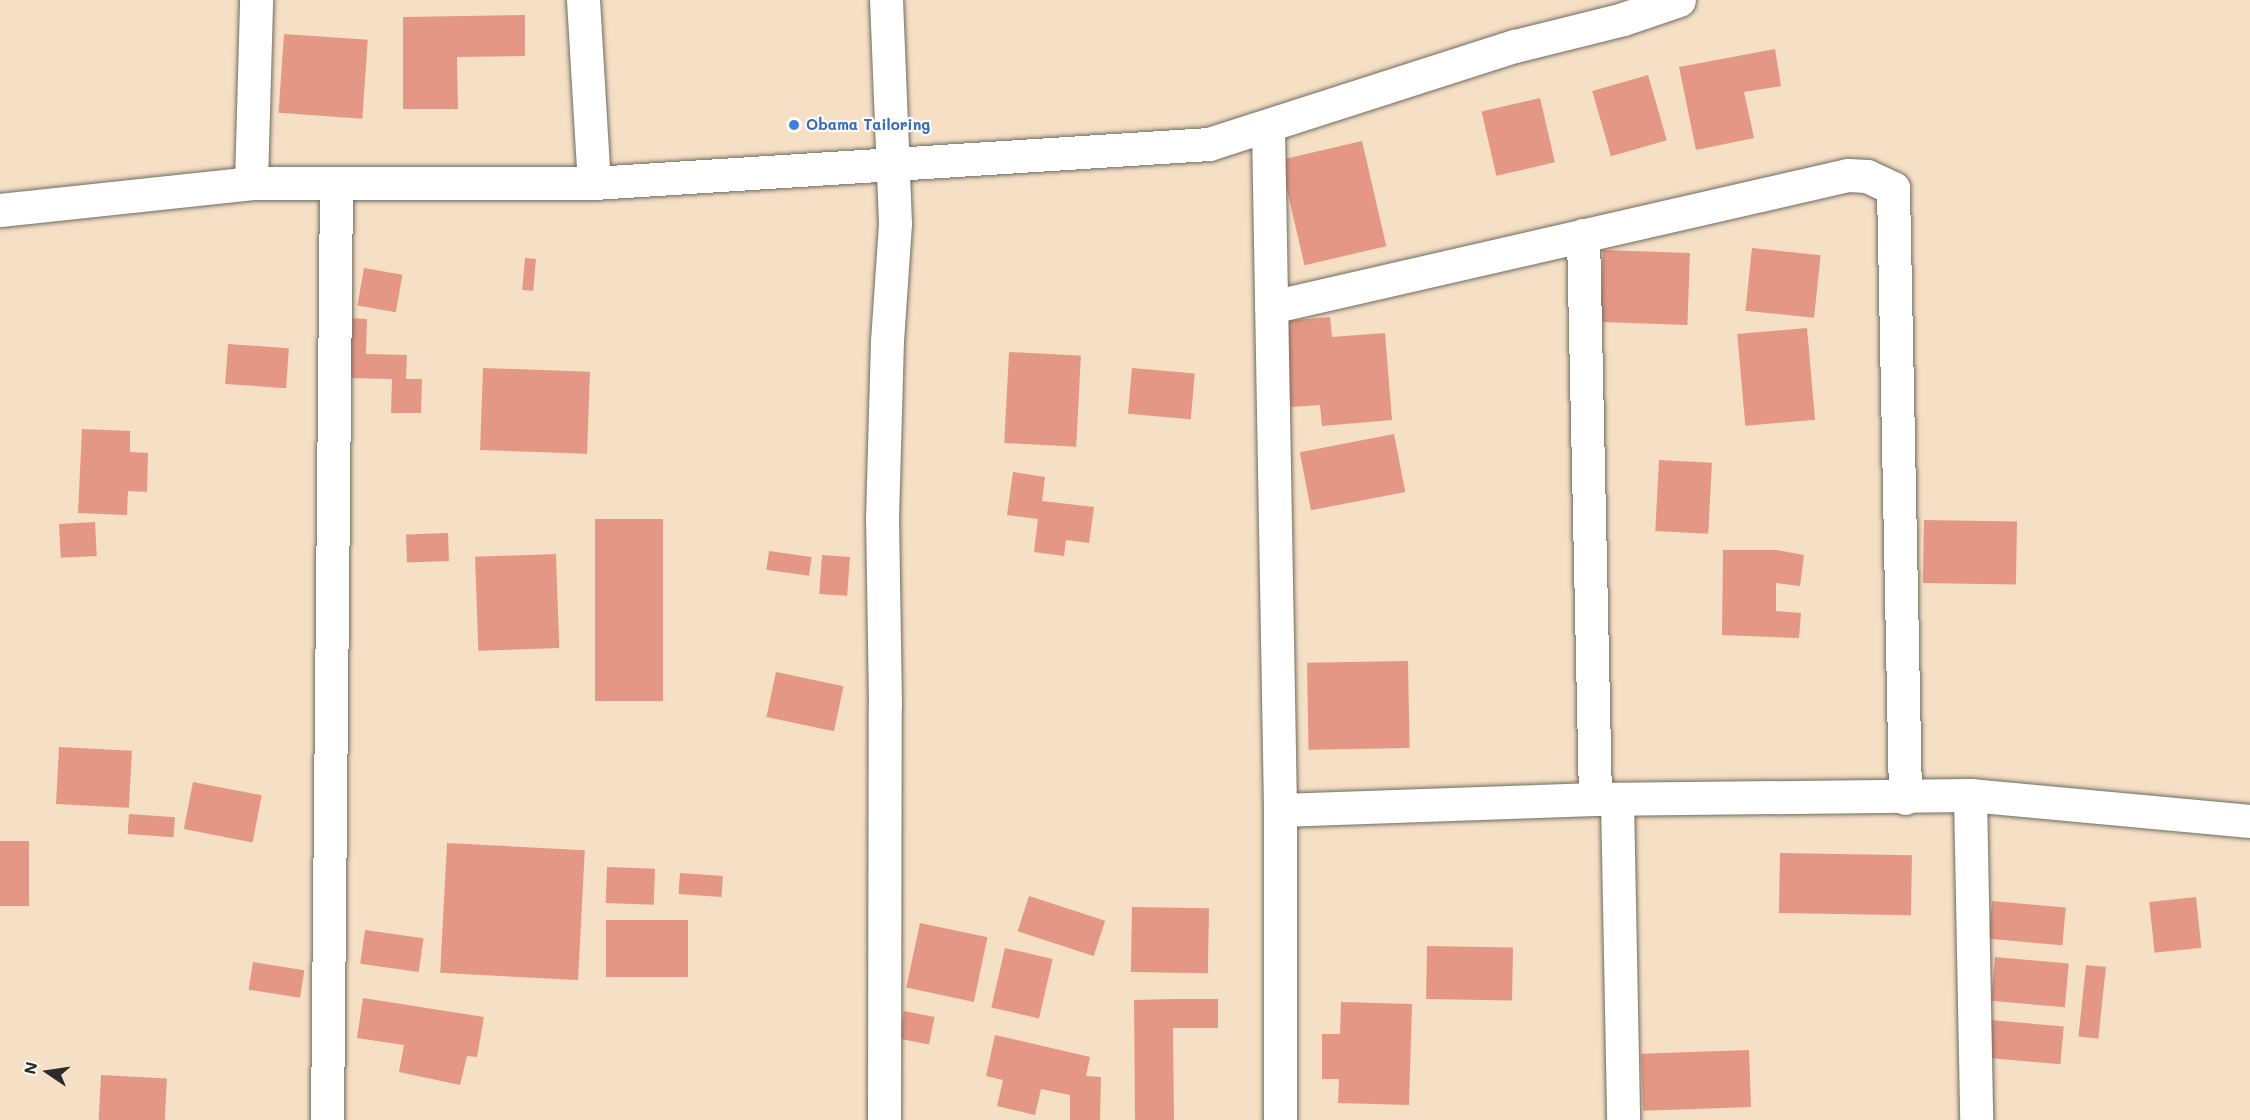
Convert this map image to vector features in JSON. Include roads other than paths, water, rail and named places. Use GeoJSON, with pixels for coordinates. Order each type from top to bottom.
{"type":"FeatureCollection","features":[{"type":"Feature","properties":{"kind":"street"},"geometry":{"type":"LineString","coordinates":[[251,183],[256,0]]}},
{"type":"Feature","properties":{"kind":"street"},"geometry":{"type":"LineString","coordinates":[[583,0],[594,183]]}},
{"type":"Feature","properties":{"kind":"street"},"geometry":{"type":"LineString","coordinates":[[884,1120],[885,705],[882,519],[886,341],[895,223],[886,0]]}},
{"type":"Feature","properties":{"kind":"street"},"geometry":{"type":"LineString","coordinates":[[0,210],[251,183],[594,183],[893,167],[1209,144],[1268,128],[1621,10],[1679,0]]}},
{"type":"Feature","properties":{"kind":"street"},"geometry":{"type":"LineString","coordinates":[[1268,128],[1280,810],[1280,1120]]}},
{"type":"Feature","properties":{"kind":"street"},"geometry":{"type":"LineString","coordinates":[[1271,306],[1848,175],[1867,176],[1893,188],[1905,798]]}},
{"type":"Feature","properties":{"kind":"street"},"geometry":{"type":"LineString","coordinates":[[327,1120],[336,184]]}},
{"type":"Feature","properties":{"kind":"street"},"geometry":{"type":"LineString","coordinates":[[1583,235],[1606,799],[1623,1120]]}},
{"type":"Feature","properties":{"kind":"street"},"geometry":{"type":"LineString","coordinates":[[1280,810],[1606,799],[1905,798],[1970,795],[2250,821]]}},
{"type":"Feature","properties":{"kind":"street"},"geometry":{"type":"LineString","coordinates":[[1970,795],[1976,1120]]}},
{"type":"Feature","properties":{"kind":"place","name":"Obama Tailoring"},"geometry":{"type":"Point","coordinates":[794,125]}}]}
